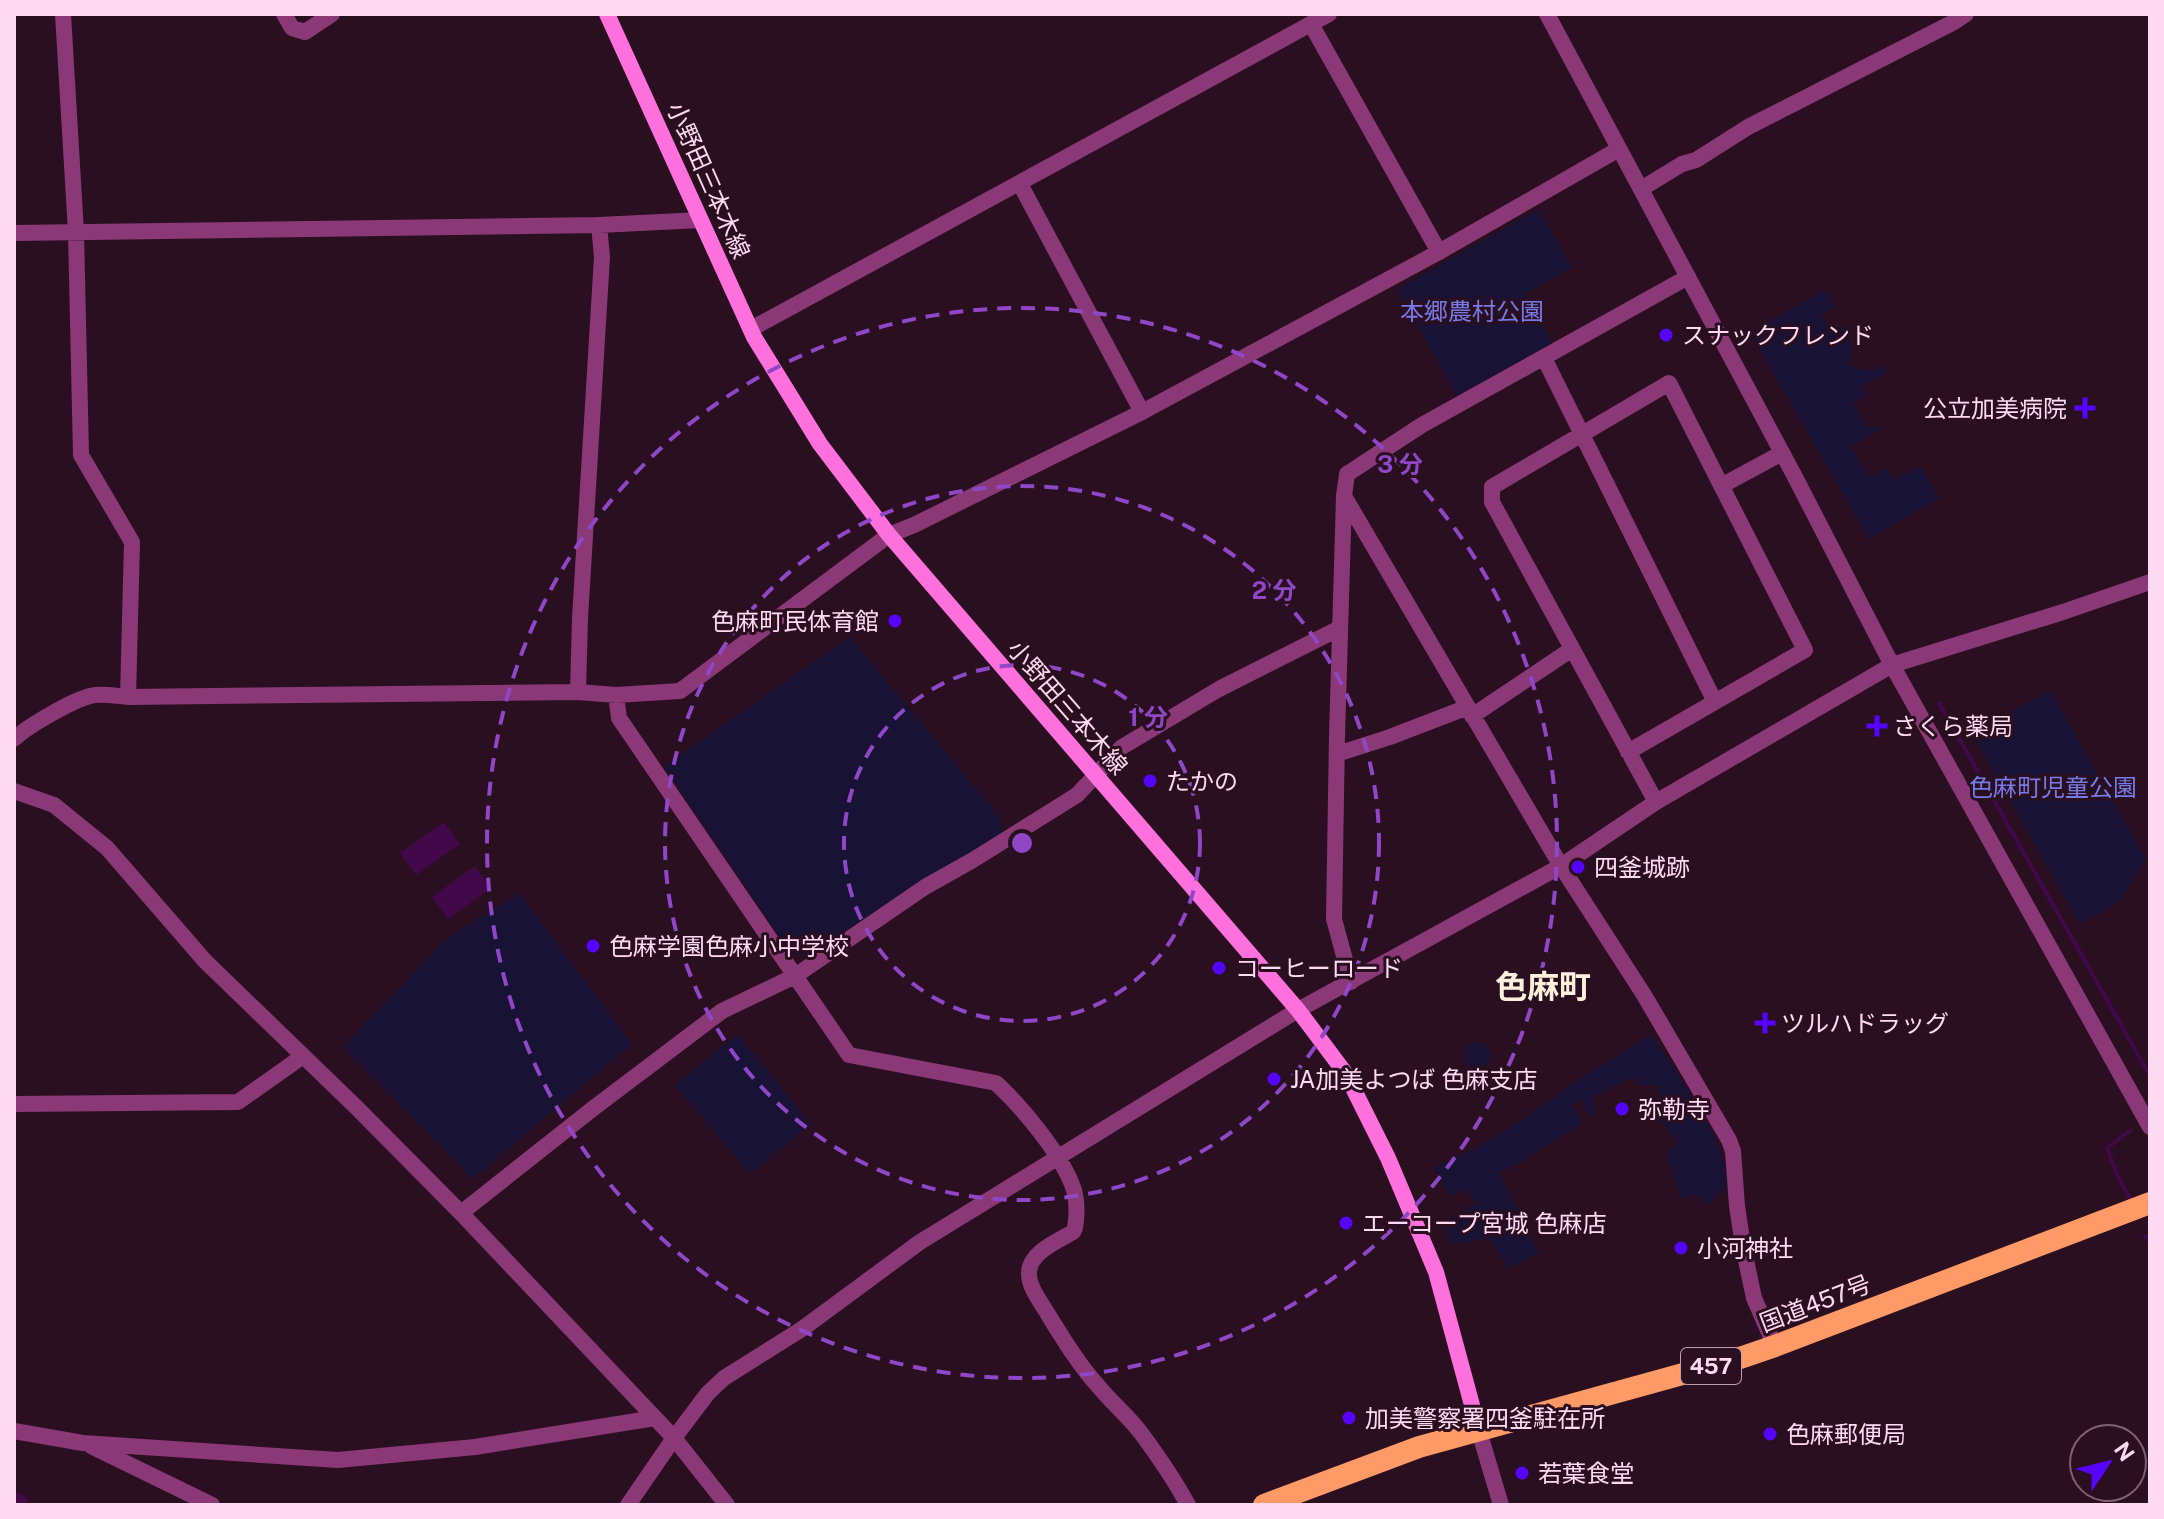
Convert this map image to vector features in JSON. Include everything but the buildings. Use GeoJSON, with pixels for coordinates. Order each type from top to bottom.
{"type":"FeatureCollection","features":[{"type":"Feature","properties":{"kind":"highway","name":"国道457号"},"geometry":{"type":"LineString","coordinates":[[1264,1505],[1419,1447],[1737,1359],[2150,1203]]}},
{"type":"Feature","properties":{"kind":"main road","name":"小野田三本木線"},"geometry":{"type":"LineString","coordinates":[[607,14],[751,329],[820,444],[889,535],[1298,1010],[1346,1074],[1388,1158],[1436,1272],[1479,1431]]}},
{"type":"Feature","properties":{"kind":"street"},"geometry":{"type":"LineString","coordinates":[[63,14],[76,232],[81,455],[132,542],[128,697]]}},
{"type":"Feature","properties":{"kind":"street"},"geometry":{"type":"LineString","coordinates":[[284,14],[292,28],[305,32],[332,14]]}},
{"type":"Feature","properties":{"kind":"street"},"geometry":{"type":"LineString","coordinates":[[751,329],[1329,14]]}},
{"type":"Feature","properties":{"kind":"street"},"geometry":{"type":"LineString","coordinates":[[1547,14],[1892,665],[2150,1127]]}},
{"type":"Feature","properties":{"kind":"street"},"geometry":{"type":"LineString","coordinates":[[1641,189],[1682,164],[1696,160],[1748,127],[1956,17]]}},
{"type":"Feature","properties":{"kind":"street"},"geometry":{"type":"LineString","coordinates":[[1311,24],[1439,252]]}},
{"type":"Feature","properties":{"kind":"street"},"geometry":{"type":"LineString","coordinates":[[14,739],[28,727],[96,695],[578,692],[616,695],[680,691],[889,535],[1142,412],[1439,252],[1619,149]]}},
{"type":"Feature","properties":{"kind":"street"},"geometry":{"type":"LineString","coordinates":[[1020,184],[1142,412]]}},
{"type":"Feature","properties":{"kind":"street"},"geometry":{"type":"LineString","coordinates":[[14,233],[599,225],[701,220]]}},
{"type":"Feature","properties":{"kind":"street"},"geometry":{"type":"LineString","coordinates":[[578,692],[602,257],[599,225]]}},
{"type":"Feature","properties":{"kind":"street"},"geometry":{"type":"LineString","coordinates":[[1351,982],[1334,919],[1340,628],[1347,474],[1422,425],[1688,277]]}},
{"type":"Feature","properties":{"kind":"street"},"geometry":{"type":"LineString","coordinates":[[1544,358],[1715,702]]}},
{"type":"Feature","properties":{"kind":"street"},"geometry":{"type":"LineString","coordinates":[[1628,752],[1805,650],[1669,383],[1492,487],[1492,502],[1628,752],[1656,802]]}},
{"type":"Feature","properties":{"kind":"street"},"geometry":{"type":"LineString","coordinates":[[1721,486],[1782,453]]}},
{"type":"Feature","properties":{"kind":"street"},"geometry":{"type":"LineString","coordinates":[[1344,496],[1561,866],[1644,995],[1729,1140],[1733,1151],[1743,1246],[1754,1298],[1775,1346]]}},
{"type":"Feature","properties":{"kind":"street"},"geometry":{"type":"LineString","coordinates":[[628,1505],[708,1393],[724,1378],[802,1329],[920,1242],[1298,1010],[1561,866],[1656,802],[1892,665],[2150,582]]}},
{"type":"Feature","properties":{"kind":"street"},"geometry":{"type":"LineString","coordinates":[[461,1213],[722,1011],[795,976],[925,887],[1077,795],[1117,750],[1186,707],[1340,628]]}},
{"type":"Feature","properties":{"kind":"street"},"geometry":{"type":"LineString","coordinates":[[1337,754],[1470,711],[1572,649]]}},
{"type":"Feature","properties":{"kind":"street"},"geometry":{"type":"LineString","coordinates":[[616,695],[619,718],[849,1055],[996,1083],[1058,1157],[1075,1194],[1075,1228],[1034,1259],[1029,1272],[1036,1296],[1072,1353],[1138,1429],[1173,1477],[1188,1505]]}},
{"type":"Feature","properties":{"kind":"street"},"geometry":{"type":"LineString","coordinates":[[14,791],[54,805],[107,848],[205,961],[461,1213],[674,1438],[727,1505]]}},
{"type":"Feature","properties":{"kind":"street"},"geometry":{"type":"LineString","coordinates":[[14,1104],[238,1102],[303,1056]]}},
{"type":"Feature","properties":{"kind":"street"},"geometry":{"type":"LineString","coordinates":[[14,1431],[83,1443],[338,1460],[475,1447],[655,1418]]}},
{"type":"Feature","properties":{"kind":"street"},"geometry":{"type":"LineString","coordinates":[[1479,1431],[1501,1505]]}},
{"type":"Feature","properties":{"kind":"street"},"geometry":{"type":"LineString","coordinates":[[83,1443],[212,1505]]}},
{"type":"Feature","properties":{"kind":"green space","name":"本郷農村公園"},"geometry":{"type":"Polygon","coordinates":[[[1539,209],[1572,268],[1525,294],[1552,343],[1457,396],[1397,289],[1539,209]]]}},
{"type":"Feature","properties":{"kind":"green space"},"geometry":{"type":"Polygon","coordinates":[[[1826,289],[1835,306],[1821,315],[1831,332],[1841,326],[1853,346],[1848,365],[1871,371],[1881,365],[1886,373],[1861,387],[1866,396],[1854,403],[1868,428],[1875,425],[1878,430],[1851,446],[1870,478],[1887,468],[1894,480],[1920,465],[1939,499],[1869,539],[1750,333],[1826,289]]]}},
{"type":"Feature","properties":{"kind":"green space"},"geometry":{"type":"Polygon","coordinates":[[[850,637],[999,816],[1003,835],[804,955],[791,954],[664,766],[850,637]]]}},
{"type":"Feature","properties":{"kind":"green space","name":"色麻町児童公園"},"geometry":{"type":"Polygon","coordinates":[[[2050,690],[2146,859],[2120,901],[2080,924],[1972,735],[2050,690]]]}},
{"type":"Feature","properties":{"kind":"green space"},"geometry":{"type":"Polygon","coordinates":[[[519,893],[632,1044],[473,1179],[343,1047],[447,938],[519,893]]]}},
{"type":"Feature","properties":{"kind":"green space"},"geometry":{"type":"Polygon","coordinates":[[[737,1034],[811,1124],[750,1174],[675,1085],[737,1034]]]}},
{"type":"Feature","properties":{"kind":"green space"},"geometry":{"type":"Polygon","coordinates":[[[1651,1035],[1713,1134],[1726,1175],[1723,1189],[1705,1206],[1698,1193],[1681,1199],[1666,1154],[1678,1143],[1654,1112],[1663,1102],[1656,1085],[1642,1087],[1633,1078],[1593,1097],[1596,1113],[1590,1118],[1579,1099],[1573,1105],[1581,1125],[1499,1172],[1539,1254],[1508,1268],[1489,1238],[1451,1244],[1443,1224],[1475,1204],[1468,1189],[1450,1196],[1434,1167],[1480,1146],[1651,1035]]]}},
{"type":"Feature","properties":{"kind":"green space"},"geometry":{"type":"Polygon","coordinates":[[[1477,1042],[1487,1045],[1490,1055],[1487,1065],[1477,1068],[1467,1065],[1464,1055],[1467,1045],[1477,1042]]]}},
{"type":"Feature","properties":{"kind":"shaded area"},"geometry":{"type":"Polygon","coordinates":[[[444,822],[460,844],[416,875],[400,853],[444,822]]]}},
{"type":"Feature","properties":{"kind":"shaded area"},"geometry":{"type":"Polygon","coordinates":[[[475,866],[491,888],[448,919],[432,897],[475,866]]]}},
{"type":"Feature","properties":{"kind":"waterway"},"geometry":{"type":"LineString","coordinates":[[1939,703],[2150,1076]]}},
{"type":"Feature","properties":{"kind":"waterway"},"geometry":{"type":"LineString","coordinates":[[2131,1130],[2107,1148],[2131,1200]]}},
{"type":"Feature","properties":{"kind":"waterway"},"geometry":{"type":"LineString","coordinates":[[2145,1236],[2150,1242]]}},
{"type":"Feature","properties":{"kind":"place","name":"スナックフレンド"},"geometry":{"type":"Point","coordinates":[1666,335]}},
{"type":"Feature","properties":{"kind":"place","name":"公立加美病院"},"geometry":{"type":"Point","coordinates":[2085,408]}},
{"type":"Feature","properties":{"kind":"place","name":"色麻町民体育館"},"geometry":{"type":"Point","coordinates":[895,621]}},
{"type":"Feature","properties":{"kind":"place","name":"さくら薬局"},"geometry":{"type":"Point","coordinates":[1877,726]}},
{"type":"Feature","properties":{"kind":"place","name":"たかの"},"geometry":{"type":"Point","coordinates":[1150,781]}},
{"type":"Feature","properties":{"kind":"place","name":"四釜城跡"},"geometry":{"type":"Point","coordinates":[1578,867]}},
{"type":"Feature","properties":{"kind":"place","name":"色麻学園色麻小中学校"},"geometry":{"type":"Point","coordinates":[593,946]}},
{"type":"Feature","properties":{"kind":"place","name":"コーヒーロード"},"geometry":{"type":"Point","coordinates":[1219,968]}},
{"type":"Feature","properties":{"kind":"place","name":"ツルハドラッグ"},"geometry":{"type":"Point","coordinates":[1765,1023]}},
{"type":"Feature","properties":{"kind":"place","name":"JA加美よつば 色麻支店"},"geometry":{"type":"Point","coordinates":[1274,1079]}},
{"type":"Feature","properties":{"kind":"place","name":"弥勒寺"},"geometry":{"type":"Point","coordinates":[1622,1109]}},
{"type":"Feature","properties":{"kind":"place","name":"エーコープ宮城 色麻店"},"geometry":{"type":"Point","coordinates":[1346,1223]}},
{"type":"Feature","properties":{"kind":"place","name":"小河神社"},"geometry":{"type":"Point","coordinates":[1681,1248]}},
{"type":"Feature","properties":{"kind":"place","name":"加美警察署四釜駐在所"},"geometry":{"type":"Point","coordinates":[1349,1418]}},
{"type":"Feature","properties":{"kind":"place","name":"色麻郵便局"},"geometry":{"type":"Point","coordinates":[1770,1434]}},
{"type":"Feature","properties":{"kind":"place","name":"若葉食堂"},"geometry":{"type":"Point","coordinates":[1522,1473]}},
{"type":"Feature","properties":{"kind":"district","name":"色麻町"},"geometry":{"type":"Point","coordinates":[1543,986]}}]}
